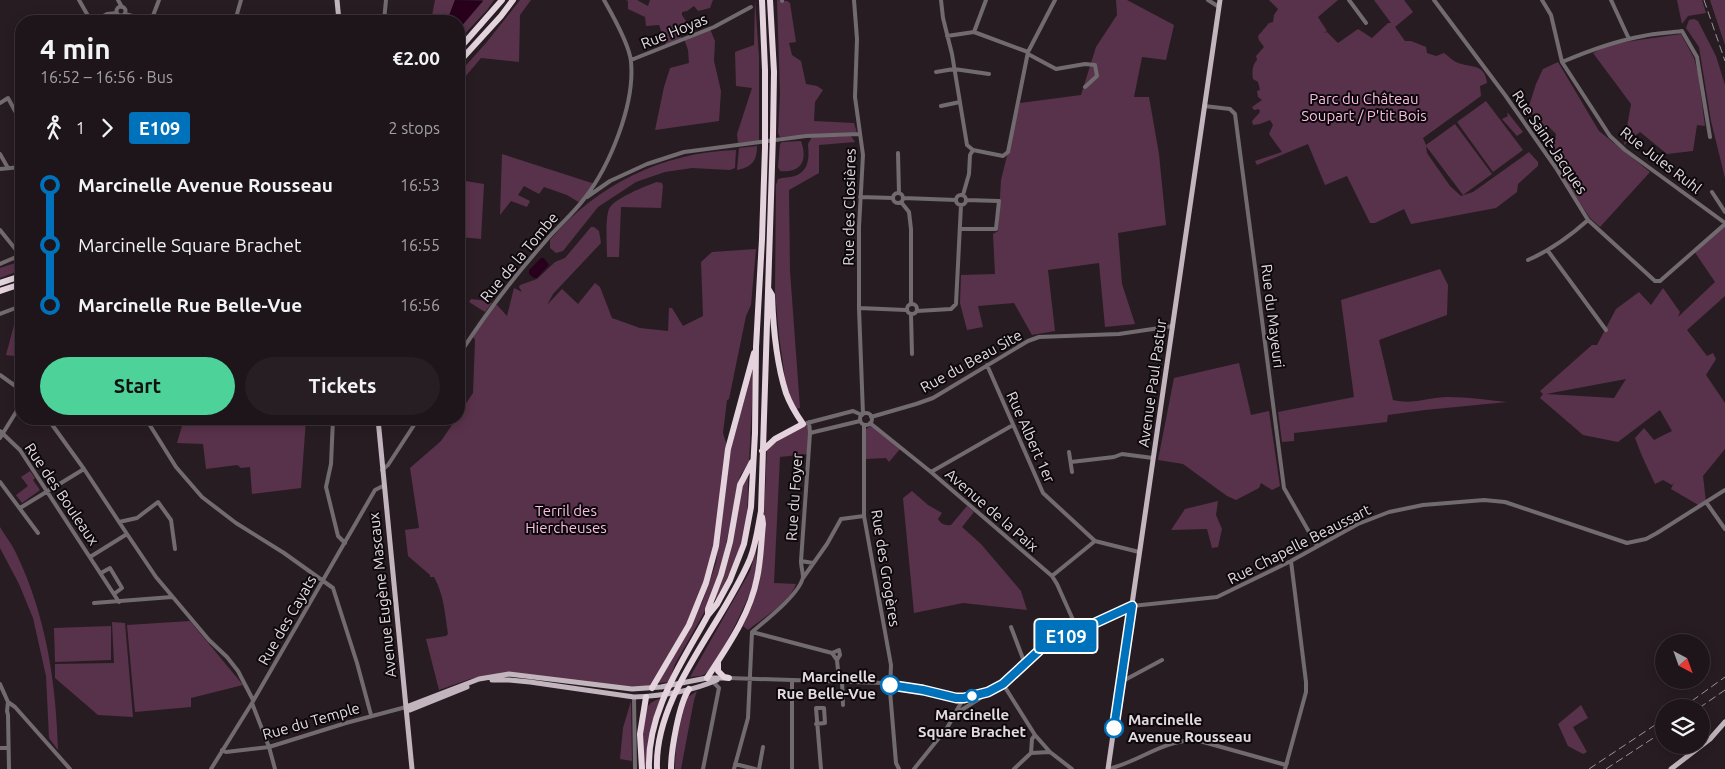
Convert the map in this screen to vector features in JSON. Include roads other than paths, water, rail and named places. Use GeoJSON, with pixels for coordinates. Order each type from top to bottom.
{"type":"FeatureCollection","features":[{"type":"Feature","properties":{"kind":"highway"},"geometry":{"type":"LineString","coordinates":[[493,12],[498,0]]}},
{"type":"Feature","properties":{"kind":"highway"},"geometry":{"type":"LineString","coordinates":[[465,42],[502,0]]}},
{"type":"Feature","properties":{"kind":"highway"},"geometry":{"type":"LineString","coordinates":[[465,55],[513,0]]}},
{"type":"Feature","properties":{"kind":"highway"},"geometry":{"type":"LineString","coordinates":[[710,680],[744,617],[754,591],[763,524],[761,511],[768,289],[768,148],[765,136],[762,0]]}},
{"type":"Feature","properties":{"kind":"highway"},"geometry":{"type":"LineString","coordinates":[[648,769],[649,748],[656,717],[667,690],[708,615],[717,604],[730,580],[744,544],[751,507],[755,432],[756,347],[762,239],[768,148],[773,135],[774,72],[770,0]]}},
{"type":"Feature","properties":{"kind":"highway"},"geometry":{"type":"LineString","coordinates":[[771,13],[774,7],[774,0]]}},
{"type":"Feature","properties":{"kind":"highway"},"geometry":{"type":"LineString","coordinates":[[0,283],[15,278]]}},
{"type":"Feature","properties":{"kind":"highway"},"geometry":{"type":"LineString","coordinates":[[0,291],[15,286]]}},
{"type":"Feature","properties":{"kind":"highway"},"geometry":{"type":"LineString","coordinates":[[708,615],[708,608],[721,575],[728,550],[737,496],[744,475],[755,458],[769,443],[786,432],[806,423],[791,404],[783,382],[772,295],[768,289]]}},
{"type":"Feature","properties":{"kind":"highway"},"geometry":{"type":"LineString","coordinates":[[652,688],[688,625],[706,583],[716,546],[728,449],[756,347]]}},
{"type":"Feature","properties":{"kind":"highway"},"geometry":{"type":"LineString","coordinates":[[657,769],[660,736],[667,712],[685,676],[736,589],[750,559],[761,511]]}},
{"type":"Feature","properties":{"kind":"highway"},"geometry":{"type":"LineString","coordinates":[[719,661],[718,671],[728,678]]}},
{"type":"Feature","properties":{"kind":"highway"},"geometry":{"type":"LineString","coordinates":[[671,769],[672,750],[687,686]]}},
{"type":"Feature","properties":{"kind":"highway"},"geometry":{"type":"LineString","coordinates":[[642,769],[640,734],[646,697]]}},
{"type":"Feature","properties":{"kind":"main road"},"geometry":{"type":"LineString","coordinates":[[337,0],[338,15]]}},
{"type":"Feature","properties":{"kind":"main road","name":"Avenue Paul Pastur"},"geometry":{"type":"LineString","coordinates":[[1108,769],[1220,0]]}},
{"type":"Feature","properties":{"kind":"main road","name":"Avenue Eugène Mascaux"},"geometry":{"type":"LineString","coordinates":[[379,425],[412,769]]}},
{"type":"Feature","properties":{"kind":"main road"},"geometry":{"type":"LineString","coordinates":[[530,679],[634,697],[646,697],[710,680],[728,678]]}},
{"type":"Feature","properties":{"kind":"main road"},"geometry":{"type":"LineString","coordinates":[[406,707],[410,710],[482,682],[497,680],[530,679],[636,689],[702,685],[710,680]]}},
{"type":"Feature","properties":{"kind":"main road"},"geometry":{"type":"LineString","coordinates":[[646,697],[652,688]]}},
{"type":"Feature","properties":{"kind":"main road"},"geometry":{"type":"LineString","coordinates":[[634,697],[636,689]]}},
{"type":"Feature","properties":{"kind":"main road"},"geometry":{"type":"LineString","coordinates":[[1671,769],[1710,739],[1723,727],[1725,722]]}},
{"type":"Feature","properties":{"kind":"street"},"geometry":{"type":"LineString","coordinates":[[79,0],[89,15]]}},
{"type":"Feature","properties":{"kind":"street"},"geometry":{"type":"LineString","coordinates":[[118,0],[125,9],[125,14],[129,15]]}},
{"type":"Feature","properties":{"kind":"street"},"geometry":{"type":"LineString","coordinates":[[153,15],[159,0]]}},
{"type":"Feature","properties":{"kind":"street"},"geometry":{"type":"LineString","coordinates":[[237,15],[241,0]]}},
{"type":"Feature","properties":{"kind":"street"},"geometry":{"type":"LineString","coordinates":[[385,15],[386,0]]}},
{"type":"Feature","properties":{"kind":"street","name":"Rue de la Tombe"},"geometry":{"type":"LineString","coordinates":[[465,346],[484,317],[543,243],[584,200],[602,174],[628,103],[631,86],[631,60],[620,30],[604,0]]}},
{"type":"Feature","properties":{"kind":"street","name":"Rue des Closières"},"geometry":{"type":"LineString","coordinates":[[854,0],[857,40],[855,97],[863,155],[860,197],[859,308],[863,414]]}},
{"type":"Feature","properties":{"kind":"street"},"geometry":{"type":"LineString","coordinates":[[941,0],[967,145],[973,150],[1003,156],[1008,152],[1028,53],[1055,0]]}},
{"type":"Feature","properties":{"kind":"street"},"geometry":{"type":"LineString","coordinates":[[974,32],[986,0]]}},
{"type":"Feature","properties":{"kind":"street"},"geometry":{"type":"LineString","coordinates":[[1208,0],[1219,7]]}},
{"type":"Feature","properties":{"kind":"street"},"geometry":{"type":"LineString","coordinates":[[1349,0],[1366,23]]}},
{"type":"Feature","properties":{"kind":"street","name":"Rue Saint-Jacques"},"geometry":{"type":"LineString","coordinates":[[1434,0],[1505,95],[1556,168],[1588,220],[1655,281],[1660,280],[1725,224]]}},
{"type":"Feature","properties":{"kind":"street","name":"Rue Jules Ruhl"},"geometry":{"type":"LineString","coordinates":[[1542,0],[1551,15],[1562,62],[1610,136],[1725,224]]}},
{"type":"Feature","properties":{"kind":"street"},"geometry":{"type":"LineString","coordinates":[[1611,0],[1629,39]]}},
{"type":"Feature","properties":{"kind":"street"},"geometry":{"type":"LineString","coordinates":[[117,13],[118,8],[122,7]]}},
{"type":"Feature","properties":{"kind":"street","name":"Rue Hoyas"},"geometry":{"type":"LineString","coordinates":[[631,60],[714,27],[751,7]]}},
{"type":"Feature","properties":{"kind":"street"},"geometry":{"type":"LineString","coordinates":[[105,15],[117,13],[120,15]]}},
{"type":"Feature","properties":{"kind":"street"},"geometry":{"type":"LineString","coordinates":[[1562,62],[1629,39],[1645,35],[1682,31],[1697,57],[1710,136]]}},
{"type":"Feature","properties":{"kind":"street"},"geometry":{"type":"LineString","coordinates":[[948,36],[974,32],[1028,53],[1058,70],[1084,64],[1095,66],[1097,76],[1085,87]]}},
{"type":"Feature","properties":{"kind":"street"},"geometry":{"type":"LineString","coordinates":[[936,72],[954,69],[989,74]]}},
{"type":"Feature","properties":{"kind":"street"},"geometry":{"type":"LineString","coordinates":[[0,103],[8,98],[15,111]]}},
{"type":"Feature","properties":{"kind":"street"},"geometry":{"type":"LineString","coordinates":[[941,106],[960,102]]}},
{"type":"Feature","properties":{"kind":"street","name":"Rue du Mayeuri"},"geometry":{"type":"LineString","coordinates":[[1204,106],[1230,109],[1235,114],[1284,488],[1318,546]]}},
{"type":"Feature","properties":{"kind":"street","name":"Rue de la Tombe"},"geometry":{"type":"LineString","coordinates":[[584,200],[610,181],[647,164],[684,152],[806,136],[859,134]]}},
{"type":"Feature","properties":{"kind":"street"},"geometry":{"type":"LineString","coordinates":[[966,200],[963,195],[970,155],[973,150]]}},
{"type":"Feature","properties":{"kind":"street"},"geometry":{"type":"LineString","coordinates":[[898,153],[899,193],[902,194],[902,200],[909,212],[911,229],[911,304],[908,305],[906,310]]}},
{"type":"Feature","properties":{"kind":"street"},"geometry":{"type":"LineString","coordinates":[[0,154],[8,168]]}},
{"type":"Feature","properties":{"kind":"street"},"geometry":{"type":"LineString","coordinates":[[0,169],[15,167]]}},
{"type":"Feature","properties":{"kind":"street"},"geometry":{"type":"LineString","coordinates":[[602,174],[610,181]]}},
{"type":"Feature","properties":{"kind":"street"},"geometry":{"type":"LineString","coordinates":[[1712,192],[1725,212]]}},
{"type":"Feature","properties":{"kind":"street"},"geometry":{"type":"LineString","coordinates":[[893,198],[899,193]]}},
{"type":"Feature","properties":{"kind":"street"},"geometry":{"type":"LineString","coordinates":[[956,200],[958,196],[963,195]]}},
{"type":"Feature","properties":{"kind":"street"},"geometry":{"type":"LineString","coordinates":[[860,197],[893,198],[896,202],[902,200],[956,200],[961,205],[956,304],[951,309],[917,311],[911,315]]}},
{"type":"Feature","properties":{"kind":"street"},"geometry":{"type":"LineString","coordinates":[[961,205],[966,200]]}},
{"type":"Feature","properties":{"kind":"street"},"geometry":{"type":"LineString","coordinates":[[960,229],[996,229],[999,201],[966,200]]}},
{"type":"Feature","properties":{"kind":"street"},"geometry":{"type":"LineString","coordinates":[[1528,260],[1548,251],[1574,233],[1588,220]]}},
{"type":"Feature","properties":{"kind":"street"},"geometry":{"type":"LineString","coordinates":[[0,230],[15,248]]}},
{"type":"Feature","properties":{"kind":"street"},"geometry":{"type":"LineString","coordinates":[[1548,251],[1606,330]]}},
{"type":"Feature","properties":{"kind":"street"},"geometry":{"type":"LineString","coordinates":[[0,264],[15,258]]}},
{"type":"Feature","properties":{"kind":"street"},"geometry":{"type":"LineString","coordinates":[[911,304],[916,306],[917,311]]}},
{"type":"Feature","properties":{"kind":"street"},"geometry":{"type":"LineString","coordinates":[[0,314],[15,308]]}},
{"type":"Feature","properties":{"kind":"street"},"geometry":{"type":"LineString","coordinates":[[859,308],[906,310],[911,315],[912,354]]}},
{"type":"Feature","properties":{"kind":"street","name":"Rue du Beau Site"},"geometry":{"type":"LineString","coordinates":[[871,417],[933,398],[1028,341],[1039,338],[1119,334],[1173,326]]}},
{"type":"Feature","properties":{"kind":"street","name":"Rue Albert 1er"},"geometry":{"type":"LineString","coordinates":[[987,365],[1043,493],[1095,541],[1139,552]]}},
{"type":"Feature","properties":{"kind":"street"},"geometry":{"type":"LineString","coordinates":[[1,376],[15,386]]}},
{"type":"Feature","properties":{"kind":"street"},"geometry":{"type":"LineString","coordinates":[[806,423],[853,411],[862,402]]}},
{"type":"Feature","properties":{"kind":"street"},"geometry":{"type":"LineString","coordinates":[[853,411],[868,414],[871,417],[870,423],[864,425],[860,421]]}},
{"type":"Feature","properties":{"kind":"street"},"geometry":{"type":"LineString","coordinates":[[0,438],[15,413]]}},
{"type":"Feature","properties":{"kind":"street"},"geometry":{"type":"LineString","coordinates":[[860,421],[863,414]]}},
{"type":"Feature","properties":{"kind":"street"},"geometry":{"type":"LineString","coordinates":[[810,432],[860,421]]}},
{"type":"Feature","properties":{"kind":"street","name":"Rue du Foyer"},"geometry":{"type":"LineString","coordinates":[[806,423],[810,432],[801,561],[814,563]]}},
{"type":"Feature","properties":{"kind":"street","name":"Avenue de la Paix"},"geometry":{"type":"LineString","coordinates":[[870,423],[931,472],[1052,576],[1078,631]]}},
{"type":"Feature","properties":{"kind":"street"},"geometry":{"type":"LineString","coordinates":[[52,425],[84,469],[126,534],[172,597],[238,671],[253,702],[275,769]]}},
{"type":"Feature","properties":{"kind":"street"},"geometry":{"type":"LineString","coordinates":[[150,425],[176,467],[202,497],[236,524],[284,553],[333,588],[371,715]]}},
{"type":"Feature","properties":{"kind":"street"},"geometry":{"type":"LineString","coordinates":[[333,425],[330,464],[326,487],[338,536],[345,543]]}},
{"type":"Feature","properties":{"kind":"street"},"geometry":{"type":"LineString","coordinates":[[382,470],[388,465],[414,425]]}},
{"type":"Feature","properties":{"kind":"street","name":"Rue des Grogères"},"geometry":{"type":"LineString","coordinates":[[864,425],[864,516],[891,665],[890,685],[896,756],[899,769]]}},
{"type":"Feature","properties":{"kind":"street"},"geometry":{"type":"LineString","coordinates":[[931,472],[1013,425]]}},
{"type":"Feature","properties":{"kind":"street","name":"Rue des Bouleaux"},"geometry":{"type":"LineString","coordinates":[[2,432],[20,450],[119,602]]}},
{"type":"Feature","properties":{"kind":"street"},"geometry":{"type":"LineString","coordinates":[[1069,452],[1072,472]]}},
{"type":"Feature","properties":{"kind":"street"},"geometry":{"type":"LineString","coordinates":[[1071,462],[1114,457],[1122,454],[1153,458]]}},
{"type":"Feature","properties":{"kind":"street"},"geometry":{"type":"LineString","coordinates":[[382,463],[393,458]]}},
{"type":"Feature","properties":{"kind":"street"},"geometry":{"type":"LineString","coordinates":[[20,508],[84,469]]}},
{"type":"Feature","properties":{"kind":"street"},"geometry":{"type":"LineString","coordinates":[[0,482],[38,533]]}},
{"type":"Feature","properties":{"kind":"street","name":"Rue des Cayats"},"geometry":{"type":"LineString","coordinates":[[210,769],[253,702],[375,490],[383,486]]}},
{"type":"Feature","properties":{"kind":"street","name":"Rue Chapelle Beaussart"},"geometry":{"type":"LineString","coordinates":[[988,692],[1003,684],[1043,647],[1132,606],[1217,598],[1358,524],[1389,512],[1423,505],[1484,500],[1505,502],[1627,543],[1646,539],[1725,490]]}},
{"type":"Feature","properties":{"kind":"street"},"geometry":{"type":"LineString","coordinates":[[119,522],[137,518],[158,502],[171,520],[175,549]]}},
{"type":"Feature","properties":{"kind":"street"},"geometry":{"type":"LineString","coordinates":[[1706,502],[1725,528]]}},
{"type":"Feature","properties":{"kind":"street"},"geometry":{"type":"LineString","coordinates":[[734,769],[748,718],[752,632],[791,597],[827,544],[841,519],[864,516]]}},
{"type":"Feature","properties":{"kind":"street"},"geometry":{"type":"LineString","coordinates":[[90,557],[126,534]]}},
{"type":"Feature","properties":{"kind":"street"},"geometry":{"type":"LineString","coordinates":[[1052,576],[1095,541]]}},
{"type":"Feature","properties":{"kind":"street"},"geometry":{"type":"LineString","coordinates":[[1286,769],[1306,692],[1291,560]]}},
{"type":"Feature","properties":{"kind":"street"},"geometry":{"type":"LineString","coordinates":[[801,561],[803,578]]}},
{"type":"Feature","properties":{"kind":"street"},"geometry":{"type":"LineString","coordinates":[[101,573],[110,568],[122,588],[114,594]]}},
{"type":"Feature","properties":{"kind":"street"},"geometry":{"type":"LineString","coordinates":[[94,603],[172,597]]}},
{"type":"Feature","properties":{"kind":"street"},"geometry":{"type":"LineString","coordinates":[[1011,627],[1025,664]]}},
{"type":"Feature","properties":{"kind":"street"},"geometry":{"type":"LineString","coordinates":[[752,632],[832,653],[839,650],[840,655],[837,660]]}},
{"type":"Feature","properties":{"kind":"street"},"geometry":{"type":"LineString","coordinates":[[832,653],[837,660],[843,705]]}},
{"type":"Feature","properties":{"kind":"street"},"geometry":{"type":"LineString","coordinates":[[1121,682],[1162,660]]}},
{"type":"Feature","properties":{"kind":"street"},"geometry":{"type":"LineString","coordinates":[[728,678],[840,681],[890,685],[956,698],[988,692]]}},
{"type":"Feature","properties":{"kind":"street"},"geometry":{"type":"LineString","coordinates":[[704,769],[719,691],[719,688],[710,680]]}},
{"type":"Feature","properties":{"kind":"street"},"geometry":{"type":"LineString","coordinates":[[792,680],[792,769]]}},
{"type":"Feature","properties":{"kind":"street"},"geometry":{"type":"LineString","coordinates":[[0,684],[8,702],[70,769]]}},
{"type":"Feature","properties":{"kind":"street"},"geometry":{"type":"LineString","coordinates":[[1003,684],[1035,735],[1050,752],[1072,769]]}},
{"type":"Feature","properties":{"kind":"street"},"geometry":{"type":"LineString","coordinates":[[955,714],[988,692]]}},
{"type":"Feature","properties":{"kind":"street"},"geometry":{"type":"LineString","coordinates":[[634,697],[635,769]]}},
{"type":"Feature","properties":{"kind":"street"},"geometry":{"type":"LineString","coordinates":[[914,769],[947,728],[964,698]]}},
{"type":"Feature","properties":{"kind":"street"},"geometry":{"type":"LineString","coordinates":[[8,702],[9,769]]}},
{"type":"Feature","properties":{"kind":"street","name":"Rue du Temple"},"geometry":{"type":"LineString","coordinates":[[222,750],[231,751],[269,747],[371,715],[406,707]]}},
{"type":"Feature","properties":{"kind":"street"},"geometry":{"type":"LineString","coordinates":[[816,724],[826,723],[824,708],[816,708],[816,724],[821,769]]}},
{"type":"Feature","properties":{"kind":"street"},"geometry":{"type":"LineString","coordinates":[[8,715],[17,710]]}},
{"type":"Feature","properties":{"kind":"street"},"geometry":{"type":"LineString","coordinates":[[1031,753],[1032,739],[1035,735]]}},
{"type":"Feature","properties":{"kind":"street"},"geometry":{"type":"LineString","coordinates":[[1108,769],[1167,744],[1182,740],[1196,740],[1286,765],[1287,763]]}},
{"type":"Feature","properties":{"kind":"street"},"geometry":{"type":"LineString","coordinates":[[759,769],[763,747]]}},
{"type":"Feature","properties":{"kind":"street"},"geometry":{"type":"LineString","coordinates":[[0,748],[8,748]]}},
{"type":"Feature","properties":{"kind":"street"},"geometry":{"type":"LineString","coordinates":[[1014,769],[1031,753],[1050,752]]}},
{"type":"Feature","properties":{"kind":"street"},"geometry":{"type":"LineString","coordinates":[[735,764],[755,769]]}},
{"type":"Feature","properties":{"kind":"railway"},"geometry":{"type":"LineString","coordinates":[[1704,0],[1725,61]]}},
{"type":"Feature","properties":{"kind":"railway"},"geometry":{"type":"LineString","coordinates":[[1694,699],[1725,677]]}},
{"type":"Feature","properties":{"kind":"railway"},"geometry":{"type":"LineString","coordinates":[[1710,700],[1725,690]]}},
{"type":"Feature","properties":{"kind":"railway"},"geometry":{"type":"LineString","coordinates":[[1589,769],[1655,725]]}},
{"type":"Feature","properties":{"kind":"railway"},"geometry":{"type":"LineString","coordinates":[[1606,769],[1655,737]]}},
{"type":"Feature","properties":{"kind":"place","name":"Marcinelle Rue Belle-Vue"},"geometry":{"type":"Point","coordinates":[890,685]}},
{"type":"Feature","properties":{"kind":"place","name":"Marcinelle Square Brachet"},"geometry":{"type":"Point","coordinates":[972,696]}},
{"type":"Feature","properties":{"kind":"place","name":"Marcinelle Avenue Rousseau"},"geometry":{"type":"Point","coordinates":[1114,728]}},
{"type":"Feature","properties":{"kind":"park label","name":"Parc du Château Soupart / P'tit Bois"},"geometry":{"type":"Point","coordinates":[1364,106]}},
{"type":"Feature","properties":{"kind":"park label","name":"Terril des Hiercheuses"},"geometry":{"type":"Point","coordinates":[566,518]}}]}
